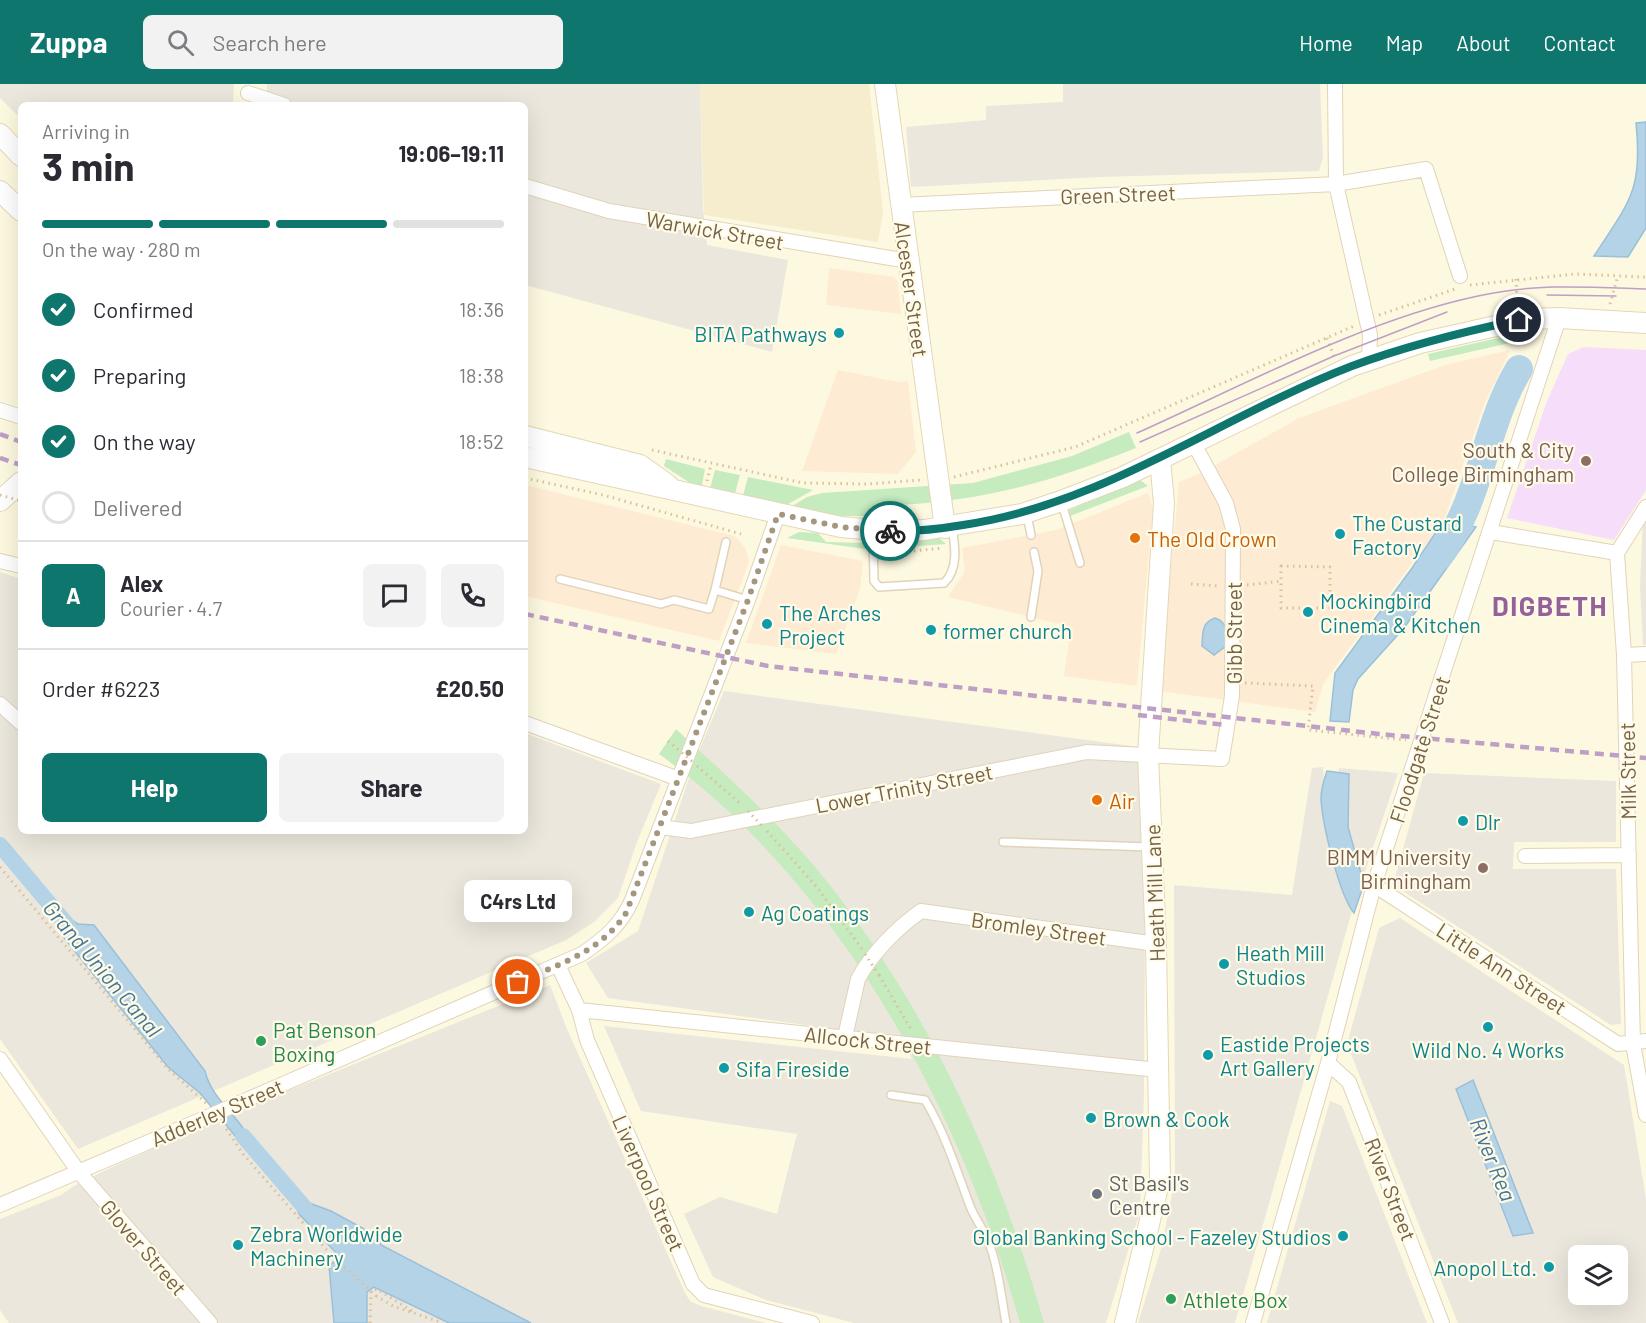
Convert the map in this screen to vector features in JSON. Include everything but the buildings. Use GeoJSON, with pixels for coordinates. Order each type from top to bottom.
{"type":"FeatureCollection","features":[{"type":"Feature","properties":{"kind":"main road","name":"Alcester Street"},"geometry":{"type":"LineString","coordinates":[[885,84],[900,205],[948,534]]}},
{"type":"Feature","properties":{"kind":"main road"},"geometry":{"type":"LineString","coordinates":[[0,134],[18,153]]}},
{"type":"Feature","properties":{"kind":"main road"},"geometry":{"type":"LineString","coordinates":[[0,191],[18,208]]}},
{"type":"Feature","properties":{"kind":"main road"},"geometry":{"type":"LineString","coordinates":[[528,458],[841,527],[948,534],[1027,513],[1123,477],[1313,384],[1369,361],[1420,344],[1482,328],[1550,318],[1646,323]]}},
{"type":"Feature","properties":{"kind":"main road"},"geometry":{"type":"LineString","coordinates":[[528,437],[640,465],[673,490]]}},
{"type":"Feature","properties":{"kind":"main road","name":"Heath Mill Lane"},"geometry":{"type":"LineString","coordinates":[[1125,1323],[1160,1179],[1156,944],[1148,755],[1164,503],[1160,459]]}},
{"type":"Feature","properties":{"kind":"main road"},"geometry":{"type":"LineString","coordinates":[[0,501],[18,485]]}},
{"type":"Feature","properties":{"kind":"street"},"geometry":{"type":"LineString","coordinates":[[1335,84],[1336,184],[1370,335],[1369,361]]}},
{"type":"Feature","properties":{"kind":"street"},"geometry":{"type":"LineString","coordinates":[[247,94],[274,102]]}},
{"type":"Feature","properties":{"kind":"street","name":"Green Street"},"geometry":{"type":"LineString","coordinates":[[900,205],[1336,184],[1426,169],[1460,276]]}},
{"type":"Feature","properties":{"kind":"street","name":"Warwick Street"},"geometry":{"type":"LineString","coordinates":[[528,187],[609,211],[908,261]]}},
{"type":"Feature","properties":{"kind":"street","name":"Floodgate Street"},"geometry":{"type":"LineString","coordinates":[[1253,1323],[1328,1063],[1374,885],[1548,357],[1550,318]]}},
{"type":"Feature","properties":{"kind":"street"},"geometry":{"type":"LineString","coordinates":[[0,410],[18,416]]}},
{"type":"Feature","properties":{"kind":"street","name":"Gibb Street"},"geometry":{"type":"LineString","coordinates":[[1148,755],[1222,759],[1232,690],[1228,585],[1233,529],[1230,513],[1193,442]]}},
{"type":"Feature","properties":{"kind":"street"},"geometry":{"type":"LineString","coordinates":[[1491,532],[1617,553],[1646,507]]}},
{"type":"Feature","properties":{"kind":"street","name":"Adderley Street"},"geometry":{"type":"LineString","coordinates":[[0,1205],[558,965],[602,940],[619,924],[632,900],[748,600],[778,514]]}},
{"type":"Feature","properties":{"kind":"street","name":"Milk Street"},"geometry":{"type":"LineString","coordinates":[[1617,553],[1624,655],[1629,855],[1646,1115]]}},
{"type":"Feature","properties":{"kind":"street"},"geometry":{"type":"LineString","coordinates":[[0,561],[18,565]]}},
{"type":"Feature","properties":{"kind":"street"},"geometry":{"type":"LineString","coordinates":[[1624,655],[1646,654]]}},
{"type":"Feature","properties":{"kind":"street"},"geometry":{"type":"LineString","coordinates":[[0,704],[18,720]]}},
{"type":"Feature","properties":{"kind":"street"},"geometry":{"type":"LineString","coordinates":[[528,724],[679,778]]}},
{"type":"Feature","properties":{"kind":"street","name":"Lower Trinity Street"},"geometry":{"type":"LineString","coordinates":[[660,827],[691,831],[1087,752],[1148,755]]}},
{"type":"Feature","properties":{"kind":"street"},"geometry":{"type":"LineString","coordinates":[[1525,856],[1629,855]]}},
{"type":"Feature","properties":{"kind":"street","name":"Little Ann Street"},"geometry":{"type":"LineString","coordinates":[[1374,885],[1618,1044],[1640,1042]]}},
{"type":"Feature","properties":{"kind":"street","name":"Bromley Street"},"geometry":{"type":"LineString","coordinates":[[845,1037],[858,979],[862,971],[894,935],[921,911],[1156,944]]}},
{"type":"Feature","properties":{"kind":"street","name":"Liverpool Street"},"geometry":{"type":"LineString","coordinates":[[558,965],[579,1010],[587,1040],[693,1284],[704,1295],[812,1323]]}},
{"type":"Feature","properties":{"kind":"street","name":"Allcock Street"},"geometry":{"type":"LineString","coordinates":[[579,1010],[1158,1070]]}},
{"type":"Feature","properties":{"kind":"street","name":"Glover Street"},"geometry":{"type":"LineString","coordinates":[[0,1059],[78,1171],[210,1323]]}},
{"type":"Feature","properties":{"kind":"street","name":"River Street"},"geometry":{"type":"LineString","coordinates":[[1328,1063],[1349,1082],[1442,1323]]}},
{"type":"Feature","properties":{"kind":"lane"},"geometry":{"type":"LineString","coordinates":[[1061,501],[1080,563]]}},
{"type":"Feature","properties":{"kind":"lane"},"geometry":{"type":"LineString","coordinates":[[1027,513],[1031,535]]}},
{"type":"Feature","properties":{"kind":"lane"},"geometry":{"type":"LineString","coordinates":[[873,530],[874,581],[879,587],[944,583],[951,577],[956,550],[948,534]]}},
{"type":"Feature","properties":{"kind":"lane"},"geometry":{"type":"LineString","coordinates":[[560,579],[661,604],[674,600],[709,609],[726,542]]}},
{"type":"Feature","properties":{"kind":"lane"},"geometry":{"type":"LineString","coordinates":[[1031,617],[1038,571],[1034,552]]}},
{"type":"Feature","properties":{"kind":"lane"},"geometry":{"type":"LineString","coordinates":[[715,590],[748,600]]}},
{"type":"Feature","properties":{"kind":"lane"},"geometry":{"type":"LineString","coordinates":[[1003,842],[1153,847]]}},
{"type":"Feature","properties":{"kind":"lane"},"geometry":{"type":"LineString","coordinates":[[891,1095],[925,1100],[933,1113],[949,1148],[971,1210],[987,1238],[997,1271],[1006,1323]]}},
{"type":"Feature","properties":{"kind":"path"},"geometry":{"type":"LineString","coordinates":[[641,447],[711,465],[803,483],[941,487],[980,472],[1075,447],[1365,320],[1463,286],[1575,274],[1646,277]]}},
{"type":"Feature","properties":{"kind":"path"},"geometry":{"type":"LineString","coordinates":[[1327,338],[1337,363]]}},
{"type":"Feature","properties":{"kind":"path"},"geometry":{"type":"LineString","coordinates":[[528,479],[614,498],[741,534]]}},
{"type":"Feature","properties":{"kind":"path"},"geometry":{"type":"LineString","coordinates":[[0,495],[18,500]]}},
{"type":"Feature","properties":{"kind":"path"},"geometry":{"type":"LineString","coordinates":[[879,554],[929,551],[948,534]]}},
{"type":"Feature","properties":{"kind":"path"},"geometry":{"type":"LineString","coordinates":[[1281,566],[1330,567],[1330,608],[1281,608],[1281,581],[1281,566]]}},
{"type":"Feature","properties":{"kind":"path"},"geometry":{"type":"LineString","coordinates":[[1191,584],[1228,585],[1281,581]]}},
{"type":"Feature","properties":{"kind":"path"},"geometry":{"type":"LineString","coordinates":[[1232,690],[1313,687],[1308,730],[1413,741]]}},
{"type":"Feature","properties":{"kind":"path"},"geometry":{"type":"LineString","coordinates":[[668,741],[763,827],[816,886],[865,954],[915,1036]]}},
{"type":"Feature","properties":{"kind":"path"},"geometry":{"type":"LineString","coordinates":[[0,867],[168,1070],[198,1094],[211,1115],[243,1155],[331,1255],[375,1296],[393,1306],[443,1323]]}},
{"type":"Feature","properties":{"kind":"path"},"geometry":{"type":"LineString","coordinates":[[370,1323],[371,1291],[377,1289],[412,1311]]}},
{"type":"Feature","properties":{"kind":"shaded area"},"geometry":{"type":"Polygon","coordinates":[[[0,84],[234,84],[233,102],[18,102],[18,116],[0,98],[0,84]]]}},
{"type":"Feature","properties":{"kind":"shaded area"},"geometry":{"type":"Polygon","coordinates":[[[267,84],[700,84],[703,208],[707,245],[788,260],[772,352],[528,286],[528,102],[267,102],[267,84]]]}},
{"type":"Feature","properties":{"kind":"shaded area"},"geometry":{"type":"Polygon","coordinates":[[[700,84],[869,84],[883,212],[878,242],[704,215],[700,84]]]}},
{"type":"Feature","properties":{"kind":"shaded area"},"geometry":{"type":"Polygon","coordinates":[[[1063,84],[1320,84],[1323,157],[1319,171],[1098,177],[911,187],[906,127],[986,120],[986,106],[1063,102],[1063,84]]]}},
{"type":"Feature","properties":{"kind":"shaded area"},"geometry":{"type":"Polygon","coordinates":[[[829,268],[894,277],[898,282],[901,314],[826,305],[829,268]]]}},
{"type":"Feature","properties":{"kind":"shaded area","name":"South & City College Birmingham"},"geometry":{"type":"Polygon","coordinates":[[[1584,347],[1646,350],[1646,490],[1614,540],[1507,518],[1547,401],[1568,354],[1584,347]]]}},
{"type":"Feature","properties":{"kind":"shaded area"},"geometry":{"type":"Polygon","coordinates":[[[1510,350],[1484,405],[1444,520],[1323,684],[1315,712],[1159,691],[1179,482],[1203,472],[1299,418],[1445,365],[1510,350]]]}},
{"type":"Feature","properties":{"kind":"shaded area"},"geometry":{"type":"Polygon","coordinates":[[[838,370],[898,382],[908,381],[916,452],[898,474],[802,471],[838,370]]]}},
{"type":"Feature","properties":{"kind":"shaded area"},"geometry":{"type":"Polygon","coordinates":[[[528,486],[735,536],[745,548],[749,562],[719,641],[528,597],[528,486]]]}},
{"type":"Feature","properties":{"kind":"shaded area"},"geometry":{"type":"Polygon","coordinates":[[[1148,493],[1153,508],[1137,686],[1064,676],[1071,627],[948,597],[965,571],[962,548],[1056,530],[1148,493]]]}},
{"type":"Feature","properties":{"kind":"shaded area"},"geometry":{"type":"Polygon","coordinates":[[[1646,514],[1646,645],[1643,645],[1640,586],[1643,518],[1646,514]]]}},
{"type":"Feature","properties":{"kind":"shaded area"},"geometry":{"type":"Polygon","coordinates":[[[781,545],[863,561],[860,589],[836,654],[746,643],[781,545]]]}},
{"type":"Feature","properties":{"kind":"shaded area"},"geometry":{"type":"Polygon","coordinates":[[[0,572],[18,578],[18,834],[528,834],[528,734],[661,784],[637,842],[618,898],[594,922],[566,940],[78,1149],[0,1039],[0,572]]]}},
{"type":"Feature","properties":{"kind":"shaded area"},"geometry":{"type":"Polygon","coordinates":[[[724,691],[1139,747],[1145,919],[1144,1095],[1140,1212],[1106,1323],[854,1323],[766,1300],[713,1277],[684,1214],[720,1197],[777,1214],[797,1134],[641,1111],[604,1026],[912,1059],[900,1038],[608,998],[586,963],[638,931],[694,763],[724,691]]]}},
{"type":"Feature","properties":{"kind":"shaded area"},"geometry":{"type":"Polygon","coordinates":[[[1323,767],[1329,843],[1352,911],[1235,1323],[1138,1323],[1161,1249],[1175,1179],[1174,885],[1292,895],[1312,768],[1323,767]]]}},
{"type":"Feature","properties":{"kind":"shaded area"},"geometry":{"type":"Polygon","coordinates":[[[1339,768],[1398,773],[1361,884],[1341,820],[1338,789],[1339,768]]]}},
{"type":"Feature","properties":{"kind":"shaded area"},"geometry":{"type":"Polygon","coordinates":[[[1424,773],[1616,781],[1616,842],[1514,842],[1513,869],[1616,869],[1621,1024],[1611,1025],[1393,885],[1424,773]]]}},
{"type":"Feature","properties":{"kind":"shaded area"},"geometry":{"type":"Polygon","coordinates":[[[1400,918],[1624,1065],[1646,1199],[1646,1323],[1458,1323],[1347,1044],[1379,928],[1400,918]]]}},
{"type":"Feature","properties":{"kind":"shaded area"},"geometry":{"type":"Polygon","coordinates":[[[550,985],[567,1029],[690,1301],[766,1323],[9,1323],[0,1310],[0,1219],[61,1195],[112,1167],[243,1109],[550,985]]]}},
{"type":"Feature","properties":{"kind":"shaded area","name":"Global Banking School - Fazeley Studios"},"geometry":{"type":"Polygon","coordinates":[[[1330,1101],[1342,1106],[1427,1323],[1267,1323],[1330,1101]]]}},
{"type":"Feature","properties":{"kind":"green space"},"geometry":{"type":"Polygon","coordinates":[[[1515,334],[1514,342],[1430,361],[1428,354],[1515,334]]]}},
{"type":"Feature","properties":{"kind":"green space"},"geometry":{"type":"Polygon","coordinates":[[[1129,432],[1136,448],[1106,460],[1020,487],[962,499],[899,505],[899,516],[842,516],[789,508],[807,497],[822,493],[973,483],[1072,456],[1129,432]]]}},
{"type":"Feature","properties":{"kind":"green space"},"geometry":{"type":"Polygon","coordinates":[[[666,459],[705,469],[701,490],[664,466],[666,459]]]}},
{"type":"Feature","properties":{"kind":"green space"},"geometry":{"type":"Polygon","coordinates":[[[715,470],[740,475],[734,497],[709,492],[715,470]]]}},
{"type":"Feature","properties":{"kind":"green space"},"geometry":{"type":"Polygon","coordinates":[[[748,477],[813,490],[783,507],[742,499],[748,477]]]}},
{"type":"Feature","properties":{"kind":"green space"},"geometry":{"type":"Polygon","coordinates":[[[1140,480],[1148,486],[1070,516],[1069,510],[1140,480]]]}},
{"type":"Feature","properties":{"kind":"green space"},"geometry":{"type":"Polygon","coordinates":[[[799,532],[818,533],[826,542],[865,543],[865,549],[787,538],[799,532]]]}},
{"type":"Feature","properties":{"kind":"green space"},"geometry":{"type":"Polygon","coordinates":[[[938,537],[946,544],[879,549],[883,540],[938,537]]]}},
{"type":"Feature","properties":{"kind":"green space"},"geometry":{"type":"Polygon","coordinates":[[[676,729],[756,804],[812,863],[865,933],[899,985],[930,1038],[983,1149],[1006,1206],[1044,1323],[1020,1323],[995,1243],[964,1163],[928,1084],[886,1008],[838,936],[784,869],[725,808],[659,754],[676,729]]]}},
{"type":"Feature","properties":{"kind":"water"},"geometry":{"type":"Polygon","coordinates":[[[1646,122],[1646,228],[1628,257],[1594,256],[1631,195],[1637,165],[1636,123],[1646,122]]]}},
{"type":"Feature","properties":{"kind":"water"},"geometry":{"type":"Polygon","coordinates":[[[1444,520],[1476,527],[1404,628],[1358,679],[1353,690],[1349,722],[1330,721],[1335,673],[1444,520]]]}},
{"type":"Feature","properties":{"kind":"water"},"geometry":{"type":"Polygon","coordinates":[[[1215,618],[1225,626],[1227,637],[1226,646],[1214,655],[1202,646],[1205,626],[1215,618]]]}},
{"type":"Feature","properties":{"kind":"water"},"geometry":{"type":"Polygon","coordinates":[[[1327,771],[1349,774],[1348,827],[1364,884],[1354,913],[1348,904],[1337,875],[1324,824],[1321,794],[1327,771]]]}},
{"type":"Feature","properties":{"kind":"water"},"geometry":{"type":"Polygon","coordinates":[[[55,910],[78,924],[94,925],[205,1071],[214,1092],[243,1128],[253,1148],[240,1142],[200,1093],[168,1067],[64,938],[55,910]]]}},
{"type":"Feature","properties":{"kind":"water"},"geometry":{"type":"Polygon","coordinates":[[[1473,1080],[1533,1233],[1513,1236],[1456,1089],[1473,1080]]]}},
{"type":"Feature","properties":{"kind":"water"},"geometry":{"type":"Polygon","coordinates":[[[290,1192],[301,1200],[331,1211],[377,1236],[381,1245],[531,1323],[449,1323],[374,1287],[367,1292],[367,1323],[334,1323],[329,1265],[341,1258],[299,1214],[290,1192]]]}},
{"type":"Feature","properties":{"kind":"waterway","name":"River Rea"},"geometry":{"type":"LineString","coordinates":[[1439,556],[1464,512],[1507,391],[1519,369]]}},
{"type":"Feature","properties":{"kind":"waterway","name":"Grand Union Canal"},"geometry":{"type":"LineString","coordinates":[[0,845],[69,927]]}},
{"type":"Feature","properties":{"kind":"waterway","name":"Grand Union Canal"},"geometry":{"type":"LineString","coordinates":[[243,1136],[305,1208]]}},
{"type":"Feature","properties":{"kind":"tram line"},"geometry":{"type":"LineString","coordinates":[[1137,433],[1305,355],[1348,337],[1435,307],[1478,296],[1521,289],[1562,287],[1646,289]]}},
{"type":"Feature","properties":{"kind":"tram line"},"geometry":{"type":"LineString","coordinates":[[1547,295],[1616,296]]}},
{"type":"Feature","properties":{"kind":"tram line"},"geometry":{"type":"LineString","coordinates":[[1140,442],[1334,356],[1447,312]]}},
{"type":"Feature","properties":{"kind":"railway"},"geometry":{"type":"LineString","coordinates":[[0,434],[18,441]]}},
{"type":"Feature","properties":{"kind":"railway"},"geometry":{"type":"LineString","coordinates":[[0,458],[18,464]]}},
{"type":"Feature","properties":{"kind":"railway"},"geometry":{"type":"LineString","coordinates":[[528,615],[768,666],[1379,734],[1646,758]]}},
{"type":"Feature","properties":{"kind":"railway"},"geometry":{"type":"LineString","coordinates":[[1138,715],[1225,725]]}},
{"type":"Feature","properties":{"kind":"way so far"},"geometry":{"type":"LineString","coordinates":[[518,982],[582,954],[602,940],[619,924],[626,913],[748,600],[778,514],[841,527],[890,531]]}},
{"type":"Feature","properties":{"kind":"place","name":"BITA Pathways"},"geometry":{"type":"Point","coordinates":[839,333]}},
{"type":"Feature","properties":{"kind":"place","name":"South & City College Birmingham"},"geometry":{"type":"Point","coordinates":[1586,461]}},
{"type":"Feature","properties":{"kind":"place","name":"The Custard Factory"},"geometry":{"type":"Point","coordinates":[1340,534]}},
{"type":"Feature","properties":{"kind":"place","name":"The Old Crown"},"geometry":{"type":"Point","coordinates":[1135,538]}},
{"type":"Feature","properties":{"kind":"place","name":"Mockingbird Cinema & Kitchen"},"geometry":{"type":"Point","coordinates":[1308,612]}},
{"type":"Feature","properties":{"kind":"place","name":"The Arches Project"},"geometry":{"type":"Point","coordinates":[767,624]}},
{"type":"Feature","properties":{"kind":"place","name":"former church"},"geometry":{"type":"Point","coordinates":[931,630]}},
{"type":"Feature","properties":{"kind":"place","name":"Air"},"geometry":{"type":"Point","coordinates":[1097,800]}},
{"type":"Feature","properties":{"kind":"place","name":"Dlr"},"geometry":{"type":"Point","coordinates":[1463,821]}},
{"type":"Feature","properties":{"kind":"place","name":"BIMM University Birmingham"},"geometry":{"type":"Point","coordinates":[1483,868]}},
{"type":"Feature","properties":{"kind":"place","name":"Ag Coatings"},"geometry":{"type":"Point","coordinates":[749,912]}},
{"type":"Feature","properties":{"kind":"place","name":"Heath Mill Studios"},"geometry":{"type":"Point","coordinates":[1224,964]}},
{"type":"Feature","properties":{"kind":"place","name":"C4rs Ltd"},"geometry":{"type":"Point","coordinates":[518,982]}},
{"type":"Feature","properties":{"kind":"place","name":"Wild No. 4 Works"},"geometry":{"type":"Point","coordinates":[1488,1027]}},
{"type":"Feature","properties":{"kind":"place","name":"Pat Benson Boxing"},"geometry":{"type":"Point","coordinates":[261,1041]}},
{"type":"Feature","properties":{"kind":"place","name":"Eastide Projects Art Gallery"},"geometry":{"type":"Point","coordinates":[1208,1055]}},
{"type":"Feature","properties":{"kind":"place","name":"Sifa Fireside"},"geometry":{"type":"Point","coordinates":[724,1068]}},
{"type":"Feature","properties":{"kind":"place","name":"Brown & Cook"},"geometry":{"type":"Point","coordinates":[1091,1118]}},
{"type":"Feature","properties":{"kind":"place","name":"St Basil's Centre"},"geometry":{"type":"Point","coordinates":[1097,1194]}},
{"type":"Feature","properties":{"kind":"place","name":"Global Banking School - Fazeley Studios"},"geometry":{"type":"Point","coordinates":[1343,1236]}},
{"type":"Feature","properties":{"kind":"place","name":"Zebra Worldwide Machinery"},"geometry":{"type":"Point","coordinates":[238,1245]}},
{"type":"Feature","properties":{"kind":"place","name":"Anopol Ltd."},"geometry":{"type":"Point","coordinates":[1549,1267]}},
{"type":"Feature","properties":{"kind":"place","name":"Athlete Box"},"geometry":{"type":"Point","coordinates":[1171,1299]}},
{"type":"Feature","properties":{"kind":"district","name":"DIGBETH"},"geometry":{"type":"Point","coordinates":[1550,605]}},
{"type":"Feature","properties":{"kind":"route"},"geometry":{"type":"LineString","coordinates":[[890,531],[924,530],[990,521],[1044,507],[1123,477],[1352,366],[1393,351],[1519,320]]}}]}
